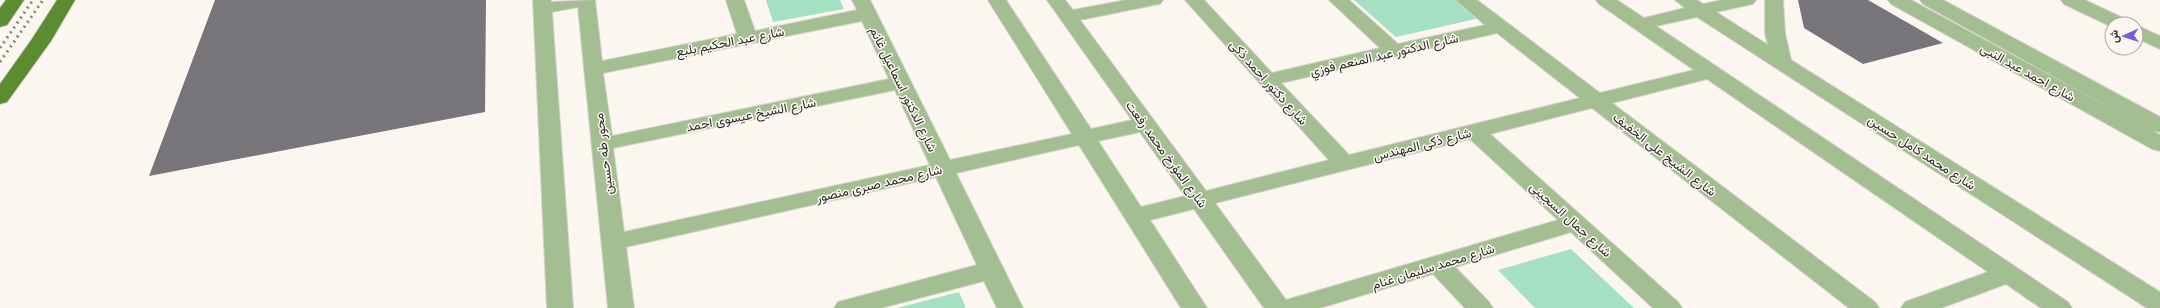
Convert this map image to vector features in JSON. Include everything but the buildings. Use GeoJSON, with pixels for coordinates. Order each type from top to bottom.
{"type":"FeatureCollection","features":[{"type":"Feature","properties":{"kind":"main road"},"geometry":{"type":"LineString","coordinates":[[0,21],[15,0]]}},
{"type":"Feature","properties":{"kind":"main road"},"geometry":{"type":"LineString","coordinates":[[0,98],[36,49],[66,0]]}},
{"type":"Feature","properties":{"kind":"street"},"geometry":{"type":"LineString","coordinates":[[560,308],[542,4],[586,0]]}},
{"type":"Feature","properties":{"kind":"street","name":"محور طه حسين"},"geometry":{"type":"LineString","coordinates":[[586,0],[621,308]]}},
{"type":"Feature","properties":{"kind":"street"},"geometry":{"type":"LineString","coordinates":[[735,0],[748,38]]}},
{"type":"Feature","properties":{"kind":"street"},"geometry":{"type":"LineString","coordinates":[[997,0],[1194,308]]}},
{"type":"Feature","properties":{"kind":"street"},"geometry":{"type":"LineString","coordinates":[[1062,8],[1154,0]]}},
{"type":"Feature","properties":{"kind":"street","name":"شارع دكتور احمد ذكى"},"geometry":{"type":"LineString","coordinates":[[1194,0],[1344,163]]}},
{"type":"Feature","properties":{"kind":"street"},"geometry":{"type":"LineString","coordinates":[[1338,0],[1394,51]]}},
{"type":"Feature","properties":{"kind":"street","name":"شارع الشيخ على الخفيف"},"geometry":{"type":"LineString","coordinates":[[1465,0],[1866,308]]}},
{"type":"Feature","properties":{"kind":"street"},"geometry":{"type":"LineString","coordinates":[[1605,0],[2059,308]]}},
{"type":"Feature","properties":{"kind":"street"},"geometry":{"type":"LineString","coordinates":[[1634,20],[1691,3],[1747,0]]}},
{"type":"Feature","properties":{"kind":"street"},"geometry":{"type":"LineString","coordinates":[[1774,0],[1775,33],[1782,62]]}},
{"type":"Feature","properties":{"kind":"street"},"geometry":{"type":"LineString","coordinates":[[1901,2],[1925,0]]}},
{"type":"Feature","properties":{"kind":"street","name":"شارع احمد عبد النبى"},"geometry":{"type":"LineString","coordinates":[[1930,0],[2160,126]]}},
{"type":"Feature","properties":{"kind":"street"},"geometry":{"type":"LineString","coordinates":[[2070,0],[2104,16]]}},
{"type":"Feature","properties":{"kind":"street","name":"شارع احمد عبد النبى"},"geometry":{"type":"LineString","coordinates":[[1901,2],[2160,144]]}},
{"type":"Feature","properties":{"kind":"street","name":"شارع محمد كامل حسين"},"geometry":{"type":"LineString","coordinates":[[1691,3],[2160,304]]}},
{"type":"Feature","properties":{"kind":"street","name":"شارع عبد الحكيم بلبع"},"geometry":{"type":"LineString","coordinates":[[593,69],[748,38],[864,7]]}},
{"type":"Feature","properties":{"kind":"street","name":"شارع الدكتور اسماعيل غانم"},"geometry":{"type":"LineString","coordinates":[[864,7],[1010,308]]}},
{"type":"Feature","properties":{"kind":"street","name":"شارع المؤرخ محمد رفعت"},"geometry":{"type":"LineString","coordinates":[[1062,8],[1278,308]]}},
{"type":"Feature","properties":{"kind":"street","name":"شارع الدكتور عبد المنعم فوزي"},"geometry":{"type":"LineString","coordinates":[[1267,80],[1500,28]]}},
{"type":"Feature","properties":{"kind":"street"},"geometry":{"type":"LineString","coordinates":[[2144,35],[2159,42]]}},
{"type":"Feature","properties":{"kind":"street","name":"شارع ذكى المهندس"},"geometry":{"type":"LineString","coordinates":[[1135,216],[1710,72]]}},
{"type":"Feature","properties":{"kind":"street","name":"شارع الشيخ عيسوى احمد"},"geometry":{"type":"LineString","coordinates":[[602,144],[901,83]]}},
{"type":"Feature","properties":{"kind":"street","name":"شارع محمد صبرى منصور"},"geometry":{"type":"LineString","coordinates":[[613,242],[1145,124]]}},
{"type":"Feature","properties":{"kind":"street","name":"شارع جمال السجينى"},"geometry":{"type":"LineString","coordinates":[[1474,131],[1669,308]]}},
{"type":"Feature","properties":{"kind":"street","name":"شارع محمد سليمان غنام"},"geometry":{"type":"LineString","coordinates":[[1290,308],[1575,223]]}},
{"type":"Feature","properties":{"kind":"street"},"geometry":{"type":"LineString","coordinates":[[1438,264],[1480,308]]}},
{"type":"Feature","properties":{"kind":"street"},"geometry":{"type":"LineString","coordinates":[[847,308],[992,270]]}},
{"type":"Feature","properties":{"kind":"street"},"geometry":{"type":"LineString","coordinates":[[1914,308],[2009,274]]}},
{"type":"Feature","properties":{"kind":"green space"},"geometry":{"type":"Polygon","coordinates":[[[766,0],[840,0],[844,9],[773,22],[766,0]]]}},
{"type":"Feature","properties":{"kind":"green space"},"geometry":{"type":"Polygon","coordinates":[[[1354,0],[1456,0],[1480,18],[1396,37],[1354,0]]]}},
{"type":"Feature","properties":{"kind":"green space"},"geometry":{"type":"Polygon","coordinates":[[[1571,249],[1634,308],[1535,308],[1498,270],[1571,249]]]}},
{"type":"Feature","properties":{"kind":"green space"},"geometry":{"type":"Polygon","coordinates":[[[959,292],[966,308],[897,308],[959,292]]]}},
{"type":"Feature","properties":{"kind":"railway"},"geometry":{"type":"LineString","coordinates":[[0,48],[33,0]]}},
{"type":"Feature","properties":{"kind":"railway"},"geometry":{"type":"LineString","coordinates":[[0,62],[43,0]]}}]}
